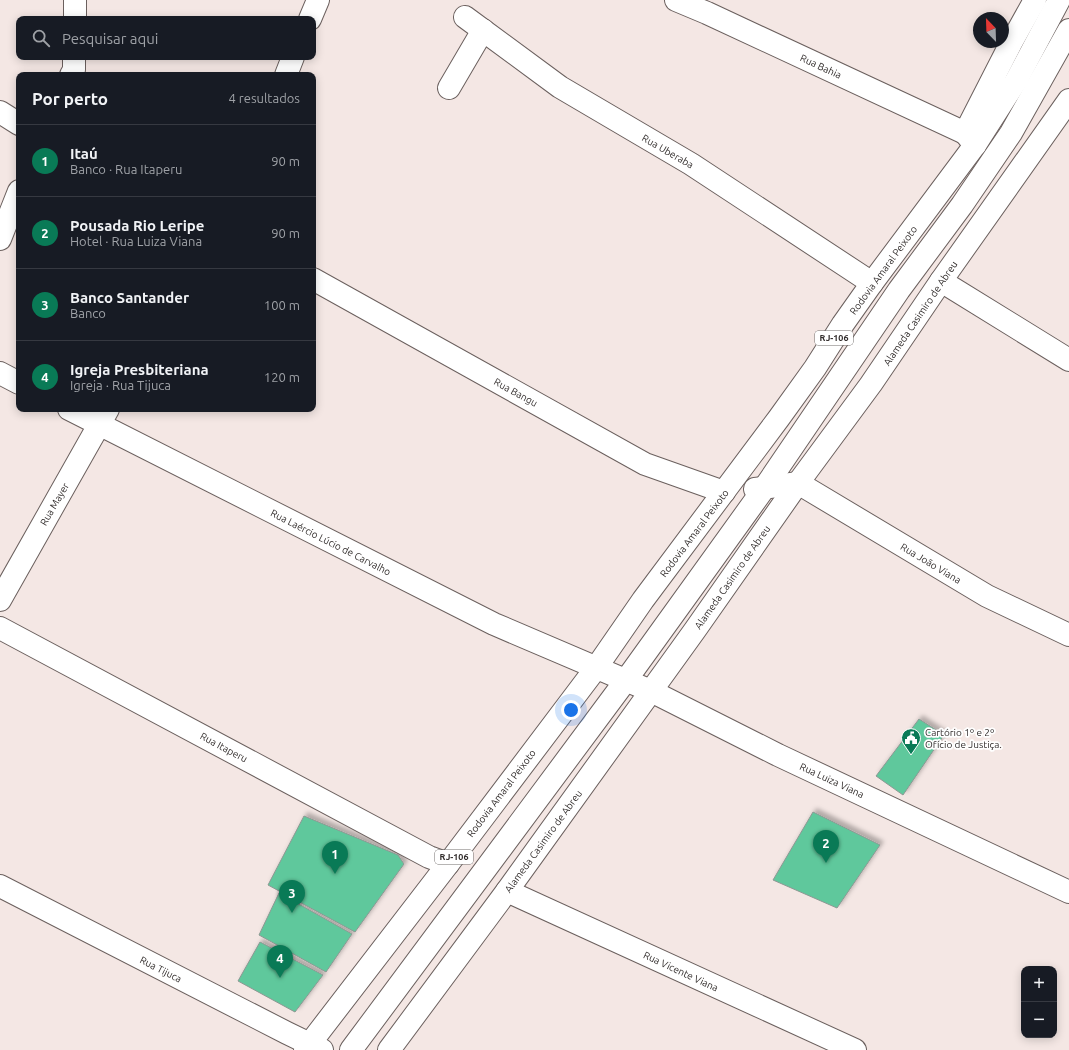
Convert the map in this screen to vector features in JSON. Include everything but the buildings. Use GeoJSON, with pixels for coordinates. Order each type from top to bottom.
{"type":"FeatureCollection","features":[{"type":"Feature","properties":{"kind":"main road"},"geometry":{"type":"LineString","coordinates":[[75,0],[75,16]]}},
{"type":"Feature","properties":{"kind":"main road"},"geometry":{"type":"LineString","coordinates":[[311,16],[318,0]]}},
{"type":"Feature","properties":{"kind":"main road","name":"Rua Bahia"},"geometry":{"type":"LineString","coordinates":[[676,0],[713,6],[970,139]]}},
{"type":"Feature","properties":{"kind":"main road"},"geometry":{"type":"LineString","coordinates":[[970,139],[1011,43],[1035,0]]}},
{"type":"Feature","properties":{"kind":"main road","name":"Rodovia Amaral Peixoto"},"geometry":{"type":"LineString","coordinates":[[312,1048],[448,864],[596,668],[643,600],[815,368],[843,324],[970,139],[1016,81],[1059,0]]}},
{"type":"Feature","properties":{"kind":"main road","name":"Rua Uberaba"},"geometry":{"type":"LineString","coordinates":[[465,17],[560,87],[691,164],[872,283]]}},
{"type":"Feature","properties":{"kind":"main road"},"geometry":{"type":"LineString","coordinates":[[450,88],[483,30]]}},
{"type":"Feature","properties":{"kind":"main road","name":"RJ-106"},"geometry":{"type":"LineString","coordinates":[[351,1050],[626,680],[765,488],[899,290],[962,205],[1011,133],[1069,30]]}},
{"type":"Feature","properties":{"kind":"main road"},"geometry":{"type":"LineString","coordinates":[[73,72],[74,60]]}},
{"type":"Feature","properties":{"kind":"main road"},"geometry":{"type":"LineString","coordinates":[[287,72],[292,60]]}},
{"type":"Feature","properties":{"kind":"main road","name":"Alameda Casimiro de Abreu"},"geometry":{"type":"LineString","coordinates":[[389,1050],[507,891],[798,483],[871,384],[941,281],[1069,100]]}},
{"type":"Feature","properties":{"kind":"main road"},"geometry":{"type":"LineString","coordinates":[[0,112],[16,122]]}},
{"type":"Feature","properties":{"kind":"main road"},"geometry":{"type":"LineString","coordinates":[[0,239],[16,199]]}},
{"type":"Feature","properties":{"kind":"main road","name":"Rua Bangu"},"geometry":{"type":"LineString","coordinates":[[316,281],[645,464],[724,492]]}},
{"type":"Feature","properties":{"kind":"main road"},"geometry":{"type":"LineString","coordinates":[[941,281],[1069,360]]}},
{"type":"Feature","properties":{"kind":"main road"},"geometry":{"type":"LineString","coordinates":[[0,373],[16,381]]}},
{"type":"Feature","properties":{"kind":"main road","name":"Rua Laércio Lúcio de Carvalho"},"geometry":{"type":"LineString","coordinates":[[82,412],[104,417],[494,624],[596,668]]}},
{"type":"Feature","properties":{"kind":"main road","name":"Rua Mayer"},"geometry":{"type":"LineString","coordinates":[[0,600],[104,417]]}},
{"type":"Feature","properties":{"kind":"main road"},"geometry":{"type":"LineString","coordinates":[[724,492],[749,491],[798,483]]}},
{"type":"Feature","properties":{"kind":"main road","name":"Rua João Viana"},"geometry":{"type":"LineString","coordinates":[[798,483],[987,596],[1069,635]]}},
{"type":"Feature","properties":{"kind":"main road","name":"Rua Itaperu"},"geometry":{"type":"LineString","coordinates":[[0,628],[429,857],[448,864]]}},
{"type":"Feature","properties":{"kind":"main road","name":"Rua Luiza Viana"},"geometry":{"type":"LineString","coordinates":[[596,668],[651,691],[778,754],[1069,892]]}},
{"type":"Feature","properties":{"kind":"main road","name":"Rua Tijuca"},"geometry":{"type":"LineString","coordinates":[[0,886],[312,1048]]}},
{"type":"Feature","properties":{"kind":"main road","name":"Rua Vicente Viana"},"geometry":{"type":"LineString","coordinates":[[507,891],[855,1050]]}},
{"type":"Feature","properties":{"kind":"place","name":"Cartório 1º e 2º Ofício de Justiça."},"geometry":{"type":"Point","coordinates":[911,755]}},
{"type":"Feature","properties":{"kind":"place","name":"Pousada Rio Leripe"},"geometry":{"type":"Point","coordinates":[826,863]}},
{"type":"Feature","properties":{"kind":"place","name":"Itaú"},"geometry":{"type":"Point","coordinates":[335,874]}},
{"type":"Feature","properties":{"kind":"place","name":"Banco Santander"},"geometry":{"type":"Point","coordinates":[292,913]}},
{"type":"Feature","properties":{"kind":"place","name":"Igreja Presbiteriana"},"geometry":{"type":"Point","coordinates":[280,978]}}]}
